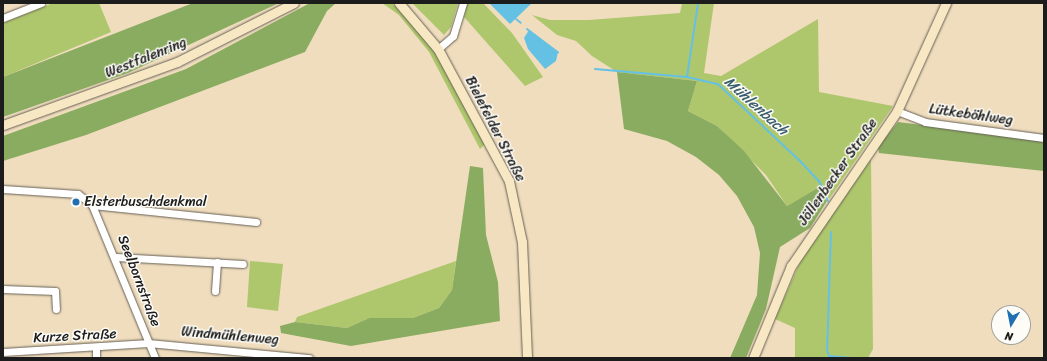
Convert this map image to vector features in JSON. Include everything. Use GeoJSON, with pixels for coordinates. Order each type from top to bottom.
{"type":"FeatureCollection","features":[{"type":"Feature","properties":{"kind":"main road","name":"Westfalenring"},"geometry":{"type":"LineString","coordinates":[[3,125],[177,62],[294,3]]}},
{"type":"Feature","properties":{"kind":"main road","name":"Bielefelder Straße"},"geometry":{"type":"LineString","coordinates":[[399,3],[438,49],[500,163],[515,203],[523,256],[527,358]]}},
{"type":"Feature","properties":{"kind":"main road","name":"Jöllenbecker Straße"},"geometry":{"type":"LineString","coordinates":[[753,358],[791,266],[897,111],[946,3]]}},
{"type":"Feature","properties":{"kind":"street"},"geometry":{"type":"LineString","coordinates":[[3,18],[41,3]]}},
{"type":"Feature","properties":{"kind":"street"},"geometry":{"type":"LineString","coordinates":[[438,49],[453,36],[463,3]]}},
{"type":"Feature","properties":{"kind":"street","name":"Lütkeböhlweg"},"geometry":{"type":"LineString","coordinates":[[897,111],[925,122],[1044,138]]}},
{"type":"Feature","properties":{"kind":"street"},"geometry":{"type":"LineString","coordinates":[[3,189],[78,194],[92,205],[256,222]]}},
{"type":"Feature","properties":{"kind":"street","name":"Seelbornstraße"},"geometry":{"type":"LineString","coordinates":[[92,205],[98,214],[116,257],[155,358]]}},
{"type":"Feature","properties":{"kind":"street"},"geometry":{"type":"LineString","coordinates":[[116,257],[243,264]]}},
{"type":"Feature","properties":{"kind":"street"},"geometry":{"type":"LineString","coordinates":[[215,291],[217,262]]}},
{"type":"Feature","properties":{"kind":"street"},"geometry":{"type":"LineString","coordinates":[[3,289],[55,291],[56,309]]}},
{"type":"Feature","properties":{"kind":"street","name":"Kurze Straße"},"geometry":{"type":"LineString","coordinates":[[3,352],[96,349],[149,343]]}},
{"type":"Feature","properties":{"kind":"street","name":"Windmühlenweg"},"geometry":{"type":"LineString","coordinates":[[149,343],[309,358]]}},
{"type":"Feature","properties":{"kind":"street"},"geometry":{"type":"LineString","coordinates":[[96,349],[96,358]]}},
{"type":"Feature","properties":{"kind":"green space"},"geometry":{"type":"Polygon","coordinates":[[[53,3],[99,3],[111,32],[3,77],[3,23],[53,3]]]}},
{"type":"Feature","properties":{"kind":"green space"},"geometry":{"type":"Polygon","coordinates":[[[193,3],[279,3],[128,73],[3,117],[3,77],[193,3]]]}},
{"type":"Feature","properties":{"kind":"green space"},"geometry":{"type":"Polygon","coordinates":[[[310,3],[336,3],[327,11],[305,52],[86,135],[3,161],[3,136],[186,69],[310,3]]]}},
{"type":"Feature","properties":{"kind":"green space"},"geometry":{"type":"Polygon","coordinates":[[[382,3],[392,3],[411,20],[438,55],[485,144],[480,149],[429,52],[399,15],[382,3]]]}},
{"type":"Feature","properties":{"kind":"green space"},"geometry":{"type":"Polygon","coordinates":[[[412,3],[458,3],[451,27],[444,35],[412,3]]]}},
{"type":"Feature","properties":{"kind":"green space"},"geometry":{"type":"Polygon","coordinates":[[[467,3],[483,3],[512,33],[543,77],[525,86],[464,17],[467,3]]]}},
{"type":"Feature","properties":{"kind":"green space"},"geometry":{"type":"Polygon","coordinates":[[[682,3],[714,3],[704,73],[721,76],[818,19],[819,92],[893,106],[829,199],[823,185],[787,206],[766,175],[717,126],[688,111],[697,81],[617,72],[592,56],[576,41],[557,35],[532,15],[550,20],[589,20],[680,13],[682,3]]]}},
{"type":"Feature","properties":{"kind":"green space"},"geometry":{"type":"Polygon","coordinates":[[[617,72],[697,81],[688,111],[717,126],[744,151],[787,206],[821,186],[824,191],[827,201],[810,228],[780,247],[766,309],[746,358],[730,358],[757,295],[760,253],[754,227],[737,196],[719,175],[696,157],[667,141],[624,129],[617,72]]]}},
{"type":"Feature","properties":{"kind":"green space"},"geometry":{"type":"Polygon","coordinates":[[[898,122],[1037,139],[1044,143],[1044,171],[879,153],[878,147],[898,122]]]}},
{"type":"Feature","properties":{"kind":"green space"},"geometry":{"type":"Polygon","coordinates":[[[871,159],[873,349],[868,358],[795,358],[795,328],[775,319],[801,260],[871,159]]]}},
{"type":"Feature","properties":{"kind":"green space"},"geometry":{"type":"Polygon","coordinates":[[[470,166],[483,168],[486,235],[498,282],[500,321],[351,346],[281,333],[280,326],[295,322],[347,328],[369,318],[413,318],[439,308],[452,290],[470,166]]]}},
{"type":"Feature","properties":{"kind":"green space"},"geometry":{"type":"Polygon","coordinates":[[[250,261],[283,264],[278,311],[247,307],[250,261]]]}},
{"type":"Feature","properties":{"kind":"green space"},"geometry":{"type":"Polygon","coordinates":[[[456,261],[452,290],[439,308],[413,318],[369,318],[347,328],[295,322],[297,317],[456,261]]]}},
{"type":"Feature","properties":{"kind":"water"},"geometry":{"type":"Polygon","coordinates":[[[489,3],[532,3],[510,24],[489,3]]]}},
{"type":"Feature","properties":{"kind":"water"},"geometry":{"type":"Polygon","coordinates":[[[529,30],[558,52],[556,61],[545,69],[528,49],[524,38],[529,30]]]}},
{"type":"Feature","properties":{"kind":"waterway"},"geometry":{"type":"LineString","coordinates":[[687,77],[698,3]]}},
{"type":"Feature","properties":{"kind":"waterway","name":"Mühlenbach"},"geometry":{"type":"LineString","coordinates":[[516,19],[521,23]]}},
{"type":"Feature","properties":{"kind":"waterway","name":"Mühlenbach"},"geometry":{"type":"LineString","coordinates":[[527,29],[558,52]]}},
{"type":"Feature","properties":{"kind":"waterway","name":"Mühlenbach"},"geometry":{"type":"LineString","coordinates":[[595,69],[687,77],[718,84],[801,162],[819,181],[828,201]]}},
{"type":"Feature","properties":{"kind":"waterway","name":"Mühlenbach"},"geometry":{"type":"LineString","coordinates":[[831,232],[827,350],[829,356],[852,358]]}},
{"type":"Feature","properties":{"kind":"place","name":"Elsterbuschdenkmal"},"geometry":{"type":"Point","coordinates":[76,202]}}]}
